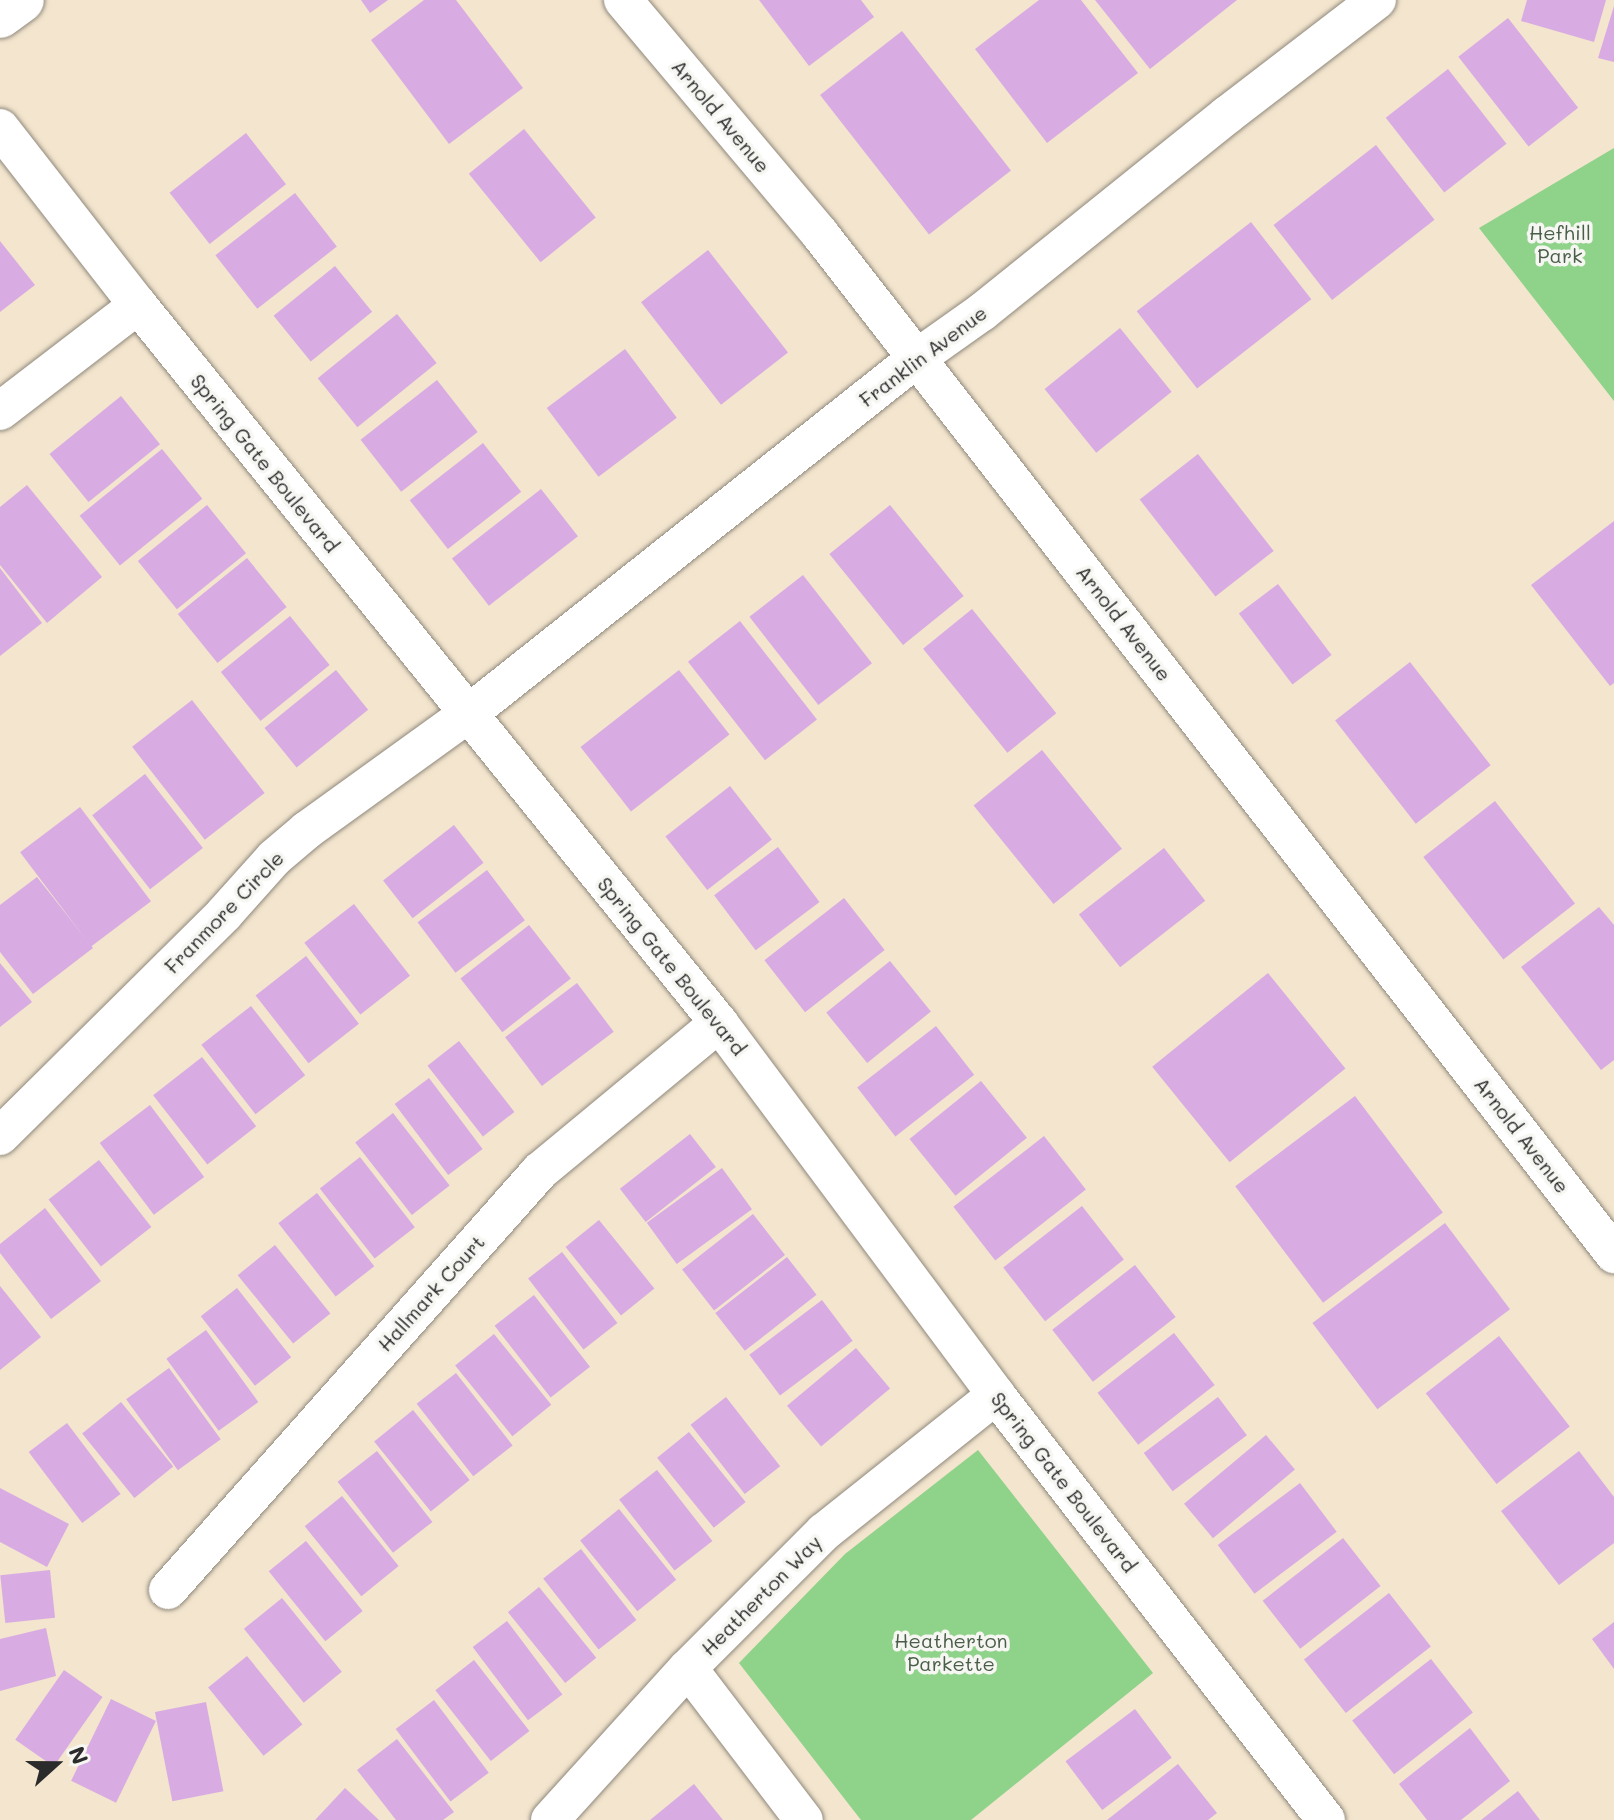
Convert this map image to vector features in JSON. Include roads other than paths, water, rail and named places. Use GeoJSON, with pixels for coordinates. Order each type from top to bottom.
{"type":"FeatureCollection","features":[{"type":"Feature","properties":{"kind":"street"},"geometry":{"type":"LineString","coordinates":[[0,16],[22,0]]}},
{"type":"Feature","properties":{"kind":"street","name":"Arnold Avenue"},"geometry":{"type":"LineString","coordinates":[[623,0],[820,234],[1614,1254]]}},
{"type":"Feature","properties":{"kind":"street","name":"Franklin Avenue"},"geometry":{"type":"LineString","coordinates":[[468,714],[917,358],[982,312],[1227,115],[1377,0]]}},
{"type":"Feature","properties":{"kind":"street","name":"Spring Gate Boulevard"},"geometry":{"type":"LineString","coordinates":[[0,128],[138,305],[719,1023],[996,1395],[1326,1820]]}},
{"type":"Feature","properties":{"kind":"street"},"geometry":{"type":"LineString","coordinates":[[0,411],[138,305]]}},
{"type":"Feature","properties":{"kind":"street","name":"Franmore Circle"},"geometry":{"type":"LineString","coordinates":[[0,1136],[224,914],[274,858],[307,830],[468,714]]}},
{"type":"Feature","properties":{"kind":"street","name":"Hallmark Court"},"geometry":{"type":"LineString","coordinates":[[168,1590],[540,1171],[719,1023]]}},
{"type":"Feature","properties":{"kind":"street","name":"Heatherton Way"},"geometry":{"type":"LineString","coordinates":[[550,1820],[688,1668],[824,1532],[996,1395]]}},
{"type":"Feature","properties":{"kind":"street"},"geometry":{"type":"LineString","coordinates":[[688,1668],[804,1820]]}},
{"type":"Feature","properties":{"kind":"park label","name":"Hefhill Park"},"geometry":{"type":"Point","coordinates":[1560,244]}},
{"type":"Feature","properties":{"kind":"park label","name":"Heatherton Parkette"},"geometry":{"type":"Point","coordinates":[951,1652]}}]}
